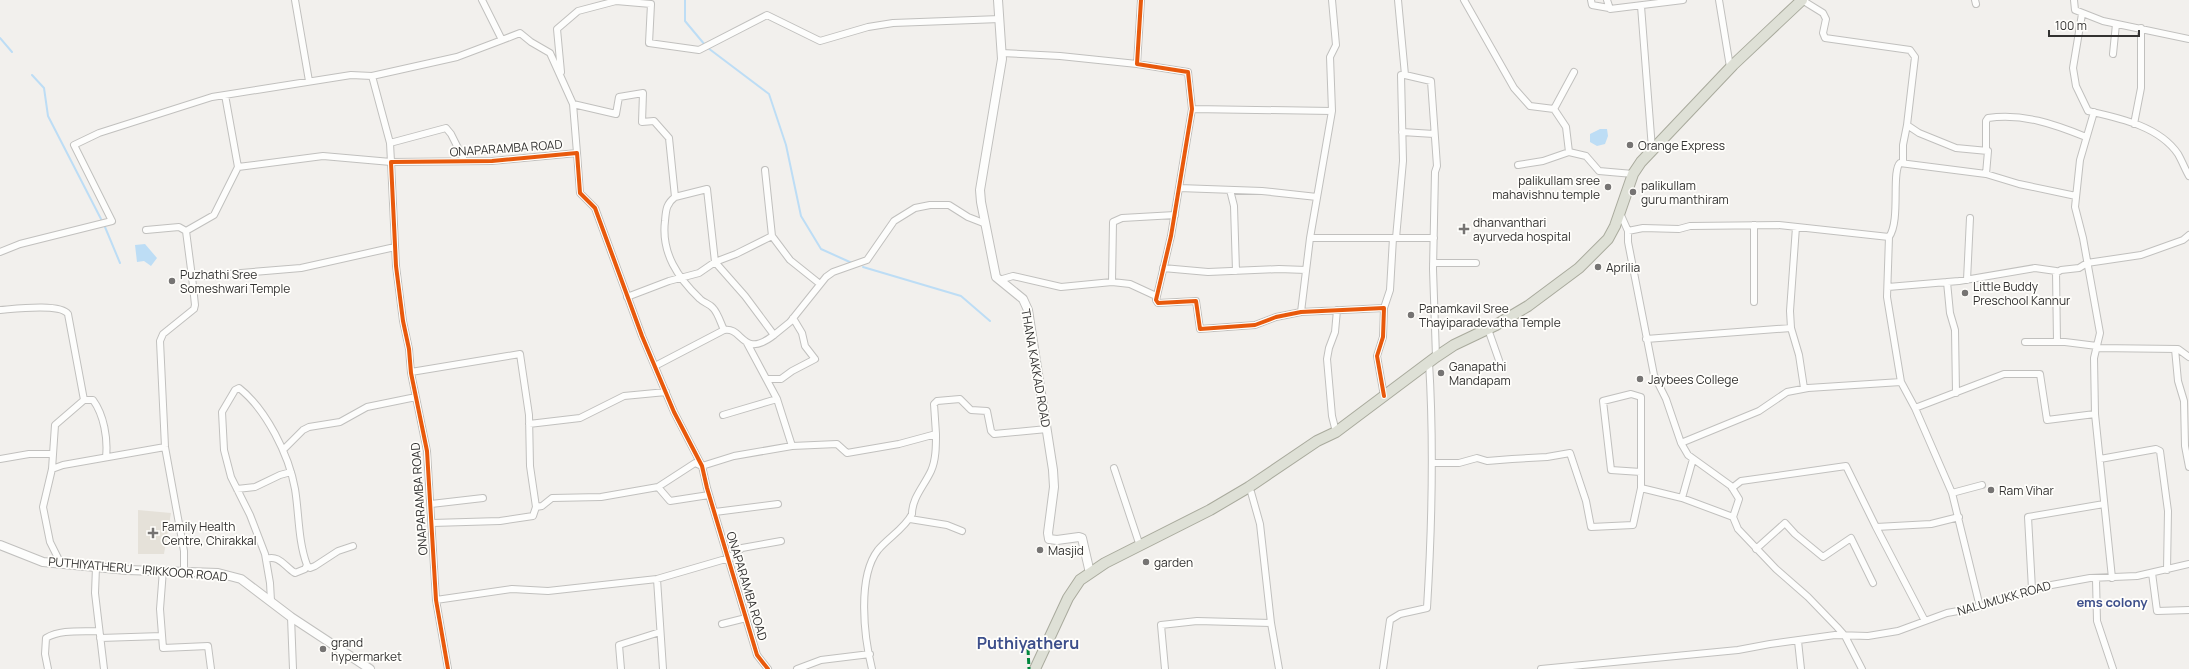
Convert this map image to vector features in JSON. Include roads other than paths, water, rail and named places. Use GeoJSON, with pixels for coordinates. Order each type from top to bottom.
{"type":"FeatureCollection","features":[{"type":"Feature","properties":{"kind":"highway"},"geometry":{"type":"LineString","coordinates":[[1089,574],[1119,564],[1250,490],[1306,448],[1334,433],[1454,345],[1488,330],[1528,306],[1579,268],[1608,239],[1615,226],[1633,174],[1652,149],[1730,67],[1802,0]]}},
{"type":"Feature","properties":{"kind":"highway"},"geometry":{"type":"LineString","coordinates":[[1035,668],[1068,598],[1089,574],[1105,563],[1250,490]]}},
{"type":"Feature","properties":{"kind":"main road"},"geometry":{"type":"LineString","coordinates":[[998,0],[1001,53],[980,190],[994,272],[999,280]]}},
{"type":"Feature","properties":{"kind":"main road","name":"THANA KAKKAD ROAD"},"geometry":{"type":"LineString","coordinates":[[999,280],[1023,299],[1028,310],[1047,429],[1054,487],[1048,533],[1049,539],[1057,540],[1078,536],[1082,538],[1089,574]]}},
{"type":"Feature","properties":{"kind":"main road","name":"PUTHIYATHERU - IRIKKOOR ROAD"},"geometry":{"type":"LineString","coordinates":[[0,545],[43,562],[96,567],[218,574],[241,579],[292,617],[370,669]]}},
{"type":"Feature","properties":{"kind":"street"},"geometry":{"type":"LineString","coordinates":[[294,0],[309,81]]}},
{"type":"Feature","properties":{"kind":"street"},"geometry":{"type":"LineString","coordinates":[[482,0],[502,40]]}},
{"type":"Feature","properties":{"kind":"street"},"geometry":{"type":"LineString","coordinates":[[1137,64],[1141,0]]}},
{"type":"Feature","properties":{"kind":"street"},"geometry":{"type":"LineString","coordinates":[[1301,312],[1310,238],[1332,111],[1330,57],[1336,45],[1332,0]]}},
{"type":"Feature","properties":{"kind":"street"},"geometry":{"type":"LineString","coordinates":[[1398,0],[1406,75]]}},
{"type":"Feature","properties":{"kind":"street"},"geometry":{"type":"LineString","coordinates":[[1464,0],[1514,88],[1530,106],[1554,109],[1566,127],[1568,152]]}},
{"type":"Feature","properties":{"kind":"street"},"geometry":{"type":"LineString","coordinates":[[1591,0],[1592,5],[1609,8],[1641,6],[1683,0]]}},
{"type":"Feature","properties":{"kind":"street"},"geometry":{"type":"LineString","coordinates":[[1607,0],[1609,8]]}},
{"type":"Feature","properties":{"kind":"street"},"geometry":{"type":"LineString","coordinates":[[1719,0],[1730,67]]}},
{"type":"Feature","properties":{"kind":"street"},"geometry":{"type":"LineString","coordinates":[[1802,0],[1823,13],[1826,19],[1823,33],[1825,38],[1910,50],[1915,57],[1907,125],[1903,145],[1903,162]]}},
{"type":"Feature","properties":{"kind":"street"},"geometry":{"type":"LineString","coordinates":[[2074,0],[2075,10],[2082,14],[2116,24],[2189,39]]}},
{"type":"Feature","properties":{"kind":"street"},"geometry":{"type":"LineString","coordinates":[[561,76],[557,29],[578,11],[616,1],[651,4],[649,43],[699,50],[767,15],[820,41],[868,27],[893,23],[1000,19]]}},
{"type":"Feature","properties":{"kind":"street"},"geometry":{"type":"LineString","coordinates":[[1641,6],[1652,149]]}},
{"type":"Feature","properties":{"kind":"street"},"geometry":{"type":"LineString","coordinates":[[2082,14],[2074,68],[2076,86],[2088,111],[2134,124],[2155,133],[2178,154],[2189,176]]}},
{"type":"Feature","properties":{"kind":"street"},"geometry":{"type":"LineString","coordinates":[[2113,54],[2116,24]]}},
{"type":"Feature","properties":{"kind":"street"},"geometry":{"type":"LineString","coordinates":[[2134,124],[2141,88],[2141,28]]}},
{"type":"Feature","properties":{"kind":"street"},"geometry":{"type":"LineString","coordinates":[[0,252],[20,244],[112,221],[74,145],[99,133],[212,97],[351,75],[372,76],[457,57],[520,33],[531,42],[550,53],[561,76],[572,104],[577,153]]}},
{"type":"Feature","properties":{"kind":"street"},"geometry":{"type":"LineString","coordinates":[[1001,53],[1060,56],[1137,64],[1188,72],[1192,109],[1175,215],[1156,296],[1158,303],[1196,301],[1200,329],[1255,326],[1276,317],[1301,312],[1384,308]]}},
{"type":"Feature","properties":{"kind":"street"},"geometry":{"type":"LineString","coordinates":[[1554,109],[1574,72]]}},
{"type":"Feature","properties":{"kind":"street"},"geometry":{"type":"LineString","coordinates":[[1383,669],[1390,620],[1400,614],[1427,608],[1433,464],[1433,263],[1435,172],[1437,166],[1431,81],[1401,74],[1403,161],[1390,290],[1384,308],[1383,337],[1377,356],[1384,396]]}},
{"type":"Feature","properties":{"kind":"street"},"geometry":{"type":"LineString","coordinates":[[238,167],[323,156],[391,162],[390,143],[372,76]]}},
{"type":"Feature","properties":{"kind":"street"},"geometry":{"type":"LineString","coordinates":[[572,104],[616,114],[619,97],[642,93],[642,122],[654,121],[669,138],[675,197]]}},
{"type":"Feature","properties":{"kind":"street"},"geometry":{"type":"LineString","coordinates":[[186,231],[214,215],[238,167],[225,95]]}},
{"type":"Feature","properties":{"kind":"street"},"geometry":{"type":"LineString","coordinates":[[1192,109],[1332,111]]}},
{"type":"Feature","properties":{"kind":"street"},"geometry":{"type":"LineString","coordinates":[[2094,112],[2080,160],[2075,207],[2083,238],[2100,333],[2094,358],[2095,414],[2112,578]]}},
{"type":"Feature","properties":{"kind":"street"},"geometry":{"type":"LineString","coordinates":[[1986,174],[1988,151],[1986,151],[1986,121],[1988,118],[2025,118],[2056,124],[2086,137]]}},
{"type":"Feature","properties":{"kind":"street"},"geometry":{"type":"LineString","coordinates":[[1907,125],[1919,133],[1956,148],[1986,151]]}},
{"type":"Feature","properties":{"kind":"street"},"geometry":{"type":"LineString","coordinates":[[390,143],[446,128],[451,134],[464,160]]}},
{"type":"Feature","properties":{"kind":"street"},"geometry":{"type":"LineString","coordinates":[[1402,132],[1434,134]]}},
{"type":"Feature","properties":{"kind":"street"},"geometry":{"type":"LineString","coordinates":[[1518,165],[1544,161],[1568,152],[1586,156],[1599,171],[1633,174]]}},
{"type":"Feature","properties":{"kind":"street","name":"ONAPARAMBA ROAD"},"geometry":{"type":"LineString","coordinates":[[448,669],[436,600],[427,451],[411,372],[409,349],[396,266],[391,162],[464,160],[492,161],[577,153],[578,188],[580,193],[595,208],[626,297],[666,392],[702,466],[709,495],[757,655],[766,668]]}},
{"type":"Feature","properties":{"kind":"street"},"geometry":{"type":"LineString","coordinates":[[1980,607],[1970,574],[1952,493],[1915,408],[1901,382],[1887,297],[1889,237],[1892,230],[1897,196],[1896,167],[1903,162],[1986,174],[2019,184],[2076,196]]}},
{"type":"Feature","properties":{"kind":"street"},"geometry":{"type":"LineString","coordinates":[[765,170],[772,236],[790,260],[820,284]]}},
{"type":"Feature","properties":{"kind":"street"},"geometry":{"type":"LineString","coordinates":[[1179,188],[1262,191],[1317,197]]}},
{"type":"Feature","properties":{"kind":"street"},"geometry":{"type":"LineString","coordinates":[[724,330],[714,308],[701,300],[680,278],[666,252],[664,240],[667,205],[675,197],[707,189],[715,262],[745,296],[774,335]]}},
{"type":"Feature","properties":{"kind":"street"},"geometry":{"type":"LineString","coordinates":[[1230,190],[1234,206],[1236,271]]}},
{"type":"Feature","properties":{"kind":"street"},"geometry":{"type":"LineString","coordinates":[[655,366],[724,330],[730,330],[753,345],[762,343],[774,335],[793,318],[820,284],[833,272],[866,260],[894,221],[915,208],[930,205],[949,205],[968,217],[986,224]]}},
{"type":"Feature","properties":{"kind":"street"},"geometry":{"type":"LineString","coordinates":[[1619,211],[1628,231],[1646,339],[1654,375],[1666,399],[1681,443],[1688,455],[1732,488],[1739,499],[1734,517],[1738,529],[1756,549],[1808,597],[1845,636],[1862,669]]}},
{"type":"Feature","properties":{"kind":"street"},"geometry":{"type":"LineString","coordinates":[[1112,282],[1113,222],[1122,218],[1175,215]]}},
{"type":"Feature","properties":{"kind":"street"},"geometry":{"type":"LineString","coordinates":[[1967,280],[1970,218]]}},
{"type":"Feature","properties":{"kind":"street"},"geometry":{"type":"LineString","coordinates":[[1628,231],[1643,228],[1679,229],[1690,226],[1754,225],[1796,227],[1889,237]]}},
{"type":"Feature","properties":{"kind":"street"},"geometry":{"type":"LineString","coordinates":[[1754,225],[1754,302]]}},
{"type":"Feature","properties":{"kind":"street"},"geometry":{"type":"LineString","coordinates":[[146,230],[179,227],[186,231]]}},
{"type":"Feature","properties":{"kind":"street"},"geometry":{"type":"LineString","coordinates":[[1796,227],[1790,311],[1791,328],[1799,355],[1804,388]]}},
{"type":"Feature","properties":{"kind":"street"},"geometry":{"type":"LineString","coordinates":[[184,572],[184,551],[165,447],[160,337],[194,309],[195,305],[186,231]]}},
{"type":"Feature","properties":{"kind":"street"},"geometry":{"type":"LineString","coordinates":[[626,297],[699,273],[715,262],[736,254],[772,236]]}},
{"type":"Feature","properties":{"kind":"street"},"geometry":{"type":"LineString","coordinates":[[2056,273],[2061,270],[2079,268],[2087,263],[2141,255],[2184,240],[2189,236]]}},
{"type":"Feature","properties":{"kind":"street"},"geometry":{"type":"LineString","coordinates":[[1310,238],[1434,238]]}},
{"type":"Feature","properties":{"kind":"street"},"geometry":{"type":"LineString","coordinates":[[192,277],[301,268],[395,247]]}},
{"type":"Feature","properties":{"kind":"street"},"geometry":{"type":"LineString","coordinates":[[1433,263],[1476,263]]}},
{"type":"Feature","properties":{"kind":"street"},"geometry":{"type":"LineString","coordinates":[[1163,268],[1208,272],[1279,269],[1306,270]]}},
{"type":"Feature","properties":{"kind":"street"},"geometry":{"type":"LineString","coordinates":[[1888,287],[1967,280],[2035,268],[2056,271],[2056,273]]}},
{"type":"Feature","properties":{"kind":"street"},"geometry":{"type":"LineString","coordinates":[[2056,273],[2058,342]]}},
{"type":"Feature","properties":{"kind":"street"},"geometry":{"type":"LineString","coordinates":[[999,280],[1013,276],[1061,287],[1112,282],[1130,284],[1156,296]]}},
{"type":"Feature","properties":{"kind":"street"},"geometry":{"type":"LineString","coordinates":[[1947,282],[1950,313],[1955,330],[1956,392]]}},
{"type":"Feature","properties":{"kind":"street"},"geometry":{"type":"LineString","coordinates":[[0,310],[47,308],[66,312],[84,400]]}},
{"type":"Feature","properties":{"kind":"street"},"geometry":{"type":"LineString","coordinates":[[1334,433],[1328,359],[1329,348],[1335,332],[1337,310]]}},
{"type":"Feature","properties":{"kind":"street"},"geometry":{"type":"LineString","coordinates":[[768,379],[781,379],[792,371],[815,359],[805,346],[802,333],[793,318]]}},
{"type":"Feature","properties":{"kind":"street"},"geometry":{"type":"LineString","coordinates":[[1646,339],[1791,328]]}},
{"type":"Feature","properties":{"kind":"street"},"geometry":{"type":"LineString","coordinates":[[1488,330],[1501,366]]}},
{"type":"Feature","properties":{"kind":"street"},"geometry":{"type":"LineString","coordinates":[[2025,342],[2058,342],[2097,347],[2175,349],[2189,357]]}},
{"type":"Feature","properties":{"kind":"street"},"geometry":{"type":"LineString","coordinates":[[748,343],[768,379],[777,399],[792,446]]}},
{"type":"Feature","properties":{"kind":"street"},"geometry":{"type":"LineString","coordinates":[[2175,349],[2178,381],[2184,400],[2185,446],[2189,466]]}},
{"type":"Feature","properties":{"kind":"street"},"geometry":{"type":"LineString","coordinates":[[411,372],[520,354],[529,424],[530,466],[536,507],[533,516],[500,521],[432,523]]}},
{"type":"Feature","properties":{"kind":"street"},"geometry":{"type":"LineString","coordinates":[[1915,408],[2004,374],[2040,374],[2047,420],[2095,414]]}},
{"type":"Feature","properties":{"kind":"street"},"geometry":{"type":"LineString","coordinates":[[1681,443],[1759,411],[1787,392],[1804,388],[1901,382]]}},
{"type":"Feature","properties":{"kind":"street"},"geometry":{"type":"LineString","coordinates":[[266,559],[271,557],[278,559],[295,573],[305,569],[307,565],[291,472],[283,450],[248,396],[239,388],[235,390],[222,412],[222,436],[231,477],[250,515],[266,559],[271,601]]}},
{"type":"Feature","properties":{"kind":"street"},"geometry":{"type":"LineString","coordinates":[[529,424],[580,418],[624,396],[666,392]]}},
{"type":"Feature","properties":{"kind":"street"},"geometry":{"type":"LineString","coordinates":[[1433,464],[1459,463],[1477,458],[1487,461],[1547,458],[1570,453],[1586,501],[1591,527],[1633,525],[1641,488],[1641,472],[1641,397],[1631,394],[1603,401],[1611,470],[1641,472]]}},
{"type":"Feature","properties":{"kind":"street"},"geometry":{"type":"LineString","coordinates":[[283,450],[303,430],[309,427],[340,422],[367,406],[416,397]]}},
{"type":"Feature","properties":{"kind":"street"},"geometry":{"type":"LineString","coordinates":[[872,669],[864,600],[868,573],[873,558],[879,549],[910,519],[912,504],[931,470],[936,434],[935,402],[957,398],[971,410],[987,411],[991,431],[994,434],[1047,429]]}},
{"type":"Feature","properties":{"kind":"street"},"geometry":{"type":"LineString","coordinates":[[723,415],[777,399]]}},
{"type":"Feature","properties":{"kind":"street"},"geometry":{"type":"LineString","coordinates":[[61,564],[50,542],[43,507],[52,468],[55,425],[84,400],[93,400],[97,406],[105,433],[106,457]]}},
{"type":"Feature","properties":{"kind":"street"},"geometry":{"type":"LineString","coordinates":[[536,507],[542,506],[552,498],[601,497],[658,486],[695,463],[702,466],[734,456],[792,446],[837,444],[847,453],[899,444],[936,434]]}},
{"type":"Feature","properties":{"kind":"street"},"geometry":{"type":"LineString","coordinates":[[52,468],[165,447]]}},
{"type":"Feature","properties":{"kind":"street"},"geometry":{"type":"LineString","coordinates":[[2100,459],[2156,449],[2160,451],[2168,511],[2167,570]]}},
{"type":"Feature","properties":{"kind":"street"},"geometry":{"type":"LineString","coordinates":[[0,459],[29,454],[53,454]]}},
{"type":"Feature","properties":{"kind":"street"},"geometry":{"type":"LineString","coordinates":[[1682,498],[1694,459]]}},
{"type":"Feature","properties":{"kind":"street"},"geometry":{"type":"LineString","coordinates":[[1732,488],[1741,481],[1846,466],[1924,622]]}},
{"type":"Feature","properties":{"kind":"street"},"geometry":{"type":"LineString","coordinates":[[1114,468],[1140,546]]}},
{"type":"Feature","properties":{"kind":"street"},"geometry":{"type":"LineString","coordinates":[[237,489],[255,487],[280,475],[291,472]]}},
{"type":"Feature","properties":{"kind":"street"},"geometry":{"type":"LineString","coordinates":[[1952,493],[1982,485]]}},
{"type":"Feature","properties":{"kind":"street"},"geometry":{"type":"LineString","coordinates":[[658,486],[670,501],[709,495]]}},
{"type":"Feature","properties":{"kind":"street"},"geometry":{"type":"LineString","coordinates":[[1641,488],[1682,498],[1734,517]]}},
{"type":"Feature","properties":{"kind":"street"},"geometry":{"type":"LineString","coordinates":[[1250,490],[1260,524],[1271,623],[1279,669]]}},
{"type":"Feature","properties":{"kind":"street"},"geometry":{"type":"LineString","coordinates":[[431,504],[483,498]]}},
{"type":"Feature","properties":{"kind":"street"},"geometry":{"type":"LineString","coordinates":[[715,512],[778,504]]}},
{"type":"Feature","properties":{"kind":"street"},"geometry":{"type":"LineString","coordinates":[[2032,589],[2028,517],[2104,504]]}},
{"type":"Feature","properties":{"kind":"street"},"geometry":{"type":"LineString","coordinates":[[1876,527],[1931,524],[1958,517]]}},
{"type":"Feature","properties":{"kind":"street"},"geometry":{"type":"LineString","coordinates":[[910,519],[947,525],[962,531]]}},
{"type":"Feature","properties":{"kind":"street"},"geometry":{"type":"LineString","coordinates":[[1756,549],[1785,523],[1795,534],[1823,557],[1851,538],[1873,583]]}},
{"type":"Feature","properties":{"kind":"street"},"geometry":{"type":"LineString","coordinates":[[436,600],[512,589],[548,591],[657,579],[729,558],[742,548],[781,541]]}},
{"type":"Feature","properties":{"kind":"street"},"geometry":{"type":"LineString","coordinates":[[307,565],[310,568],[315,566],[338,551],[353,546]]}},
{"type":"Feature","properties":{"kind":"street","name":"NALUMUKK ROAD"},"geometry":{"type":"LineString","coordinates":[[1541,669],[1629,659],[1688,656],[1798,642],[1835,635],[1868,636],[1898,631],[1947,614],[1980,607],[2032,589],[2074,580],[2112,578],[2152,573],[2189,564]]}},
{"type":"Feature","properties":{"kind":"street"},"geometry":{"type":"LineString","coordinates":[[96,567],[95,593],[104,669]]}},
{"type":"Feature","properties":{"kind":"street"},"geometry":{"type":"LineString","coordinates":[[163,570],[160,609],[163,648],[208,646],[211,669]]}},
{"type":"Feature","properties":{"kind":"street"},"geometry":{"type":"LineString","coordinates":[[2152,573],[2157,611],[2189,610]]}},
{"type":"Feature","properties":{"kind":"street"},"geometry":{"type":"LineString","coordinates":[[657,579],[663,669]]}},
{"type":"Feature","properties":{"kind":"street"},"geometry":{"type":"LineString","coordinates":[[2096,579],[2096,620],[2113,669]]}},
{"type":"Feature","properties":{"kind":"street"},"geometry":{"type":"LineString","coordinates":[[292,617],[293,669]]}},
{"type":"Feature","properties":{"kind":"street"},"geometry":{"type":"LineString","coordinates":[[722,624],[746,618]]}},
{"type":"Feature","properties":{"kind":"street"},"geometry":{"type":"LineString","coordinates":[[1165,669],[1161,625],[1197,621],[1271,623]]}},
{"type":"Feature","properties":{"kind":"street"},"geometry":{"type":"LineString","coordinates":[[48,669],[45,654],[46,638],[52,635],[70,632],[100,635],[162,636]]}},
{"type":"Feature","properties":{"kind":"street"},"geometry":{"type":"LineString","coordinates":[[621,669],[619,645],[660,632]]}},
{"type":"Feature","properties":{"kind":"street"},"geometry":{"type":"LineString","coordinates":[[1798,642],[1801,669]]}},
{"type":"Feature","properties":{"kind":"street"},"geometry":{"type":"LineString","coordinates":[[797,669],[821,660],[870,654]]}},
{"type":"Feature","properties":{"kind":"street"},"geometry":{"type":"LineString","coordinates":[[757,669],[766,668]]}},
{"type":"Feature","properties":{"kind":"water"},"geometry":{"type":"Polygon","coordinates":[[[1600,129],[1607,129],[1608,136],[1605,144],[1597,146],[1590,142],[1590,134],[1600,129]]]}},
{"type":"Feature","properties":{"kind":"water"},"geometry":{"type":"Polygon","coordinates":[[[145,244],[157,258],[151,266],[144,261],[137,262],[135,245],[145,244]]]}},
{"type":"Feature","properties":{"kind":"waterway"},"geometry":{"type":"LineString","coordinates":[[685,0],[685,21],[705,45]]}},
{"type":"Feature","properties":{"kind":"waterway"},"geometry":{"type":"LineString","coordinates":[[0,38],[12,52]]}},
{"type":"Feature","properties":{"kind":"waterway"},"geometry":{"type":"LineString","coordinates":[[708,48],[769,94],[786,145],[801,216],[821,249],[852,263]]}},
{"type":"Feature","properties":{"kind":"waterway"},"geometry":{"type":"LineString","coordinates":[[32,75],[44,88],[48,116],[101,219]]}},
{"type":"Feature","properties":{"kind":"waterway"},"geometry":{"type":"LineString","coordinates":[[105,227],[120,263]]}},
{"type":"Feature","properties":{"kind":"waterway"},"geometry":{"type":"LineString","coordinates":[[863,267],[961,296],[990,321]]}},
{"type":"Feature","properties":{"kind":"place","name":"Orange Express"},"geometry":{"type":"Point","coordinates":[1630,145]}},
{"type":"Feature","properties":{"kind":"place","name":"palikullam sree mahavishnu temple"},"geometry":{"type":"Point","coordinates":[1608,187]}},
{"type":"Feature","properties":{"kind":"place","name":"palikullam guru manthiram"},"geometry":{"type":"Point","coordinates":[1633,192]}},
{"type":"Feature","properties":{"kind":"place","name":"dhanvanthari ayurveda hospital"},"geometry":{"type":"Point","coordinates":[1464,229]}},
{"type":"Feature","properties":{"kind":"place","name":"Aprilia"},"geometry":{"type":"Point","coordinates":[1598,267]}},
{"type":"Feature","properties":{"kind":"place","name":"Puzhathi Sree Someshwari Temple"},"geometry":{"type":"Point","coordinates":[172,281]}},
{"type":"Feature","properties":{"kind":"place","name":"Little Buddy Preschool Kannur"},"geometry":{"type":"Point","coordinates":[1965,293]}},
{"type":"Feature","properties":{"kind":"place","name":"Panamkavil Sree Thayiparadevatha Temple"},"geometry":{"type":"Point","coordinates":[1411,315]}},
{"type":"Feature","properties":{"kind":"place","name":"Ganapathi Mandapam"},"geometry":{"type":"Point","coordinates":[1441,373]}},
{"type":"Feature","properties":{"kind":"place","name":"Jaybees College"},"geometry":{"type":"Point","coordinates":[1640,379]}},
{"type":"Feature","properties":{"kind":"place","name":"Ram Vihar"},"geometry":{"type":"Point","coordinates":[1991,490]}},
{"type":"Feature","properties":{"kind":"place","name":"Family Health Centre, Chirakkal"},"geometry":{"type":"Point","coordinates":[153,533]}},
{"type":"Feature","properties":{"kind":"place","name":"Masjid"},"geometry":{"type":"Point","coordinates":[1040,550]}},
{"type":"Feature","properties":{"kind":"place","name":"garden"},"geometry":{"type":"Point","coordinates":[1146,562]}},
{"type":"Feature","properties":{"kind":"place","name":"grand hypermarket"},"geometry":{"type":"Point","coordinates":[323,649]}},
{"type":"Feature","properties":{"kind":"district","name":"ems colony"},"geometry":{"type":"Point","coordinates":[2112,602]}},
{"type":"Feature","properties":{"kind":"district","name":"Puthiyatheru"},"geometry":{"type":"Point","coordinates":[1028,643]}}]}
